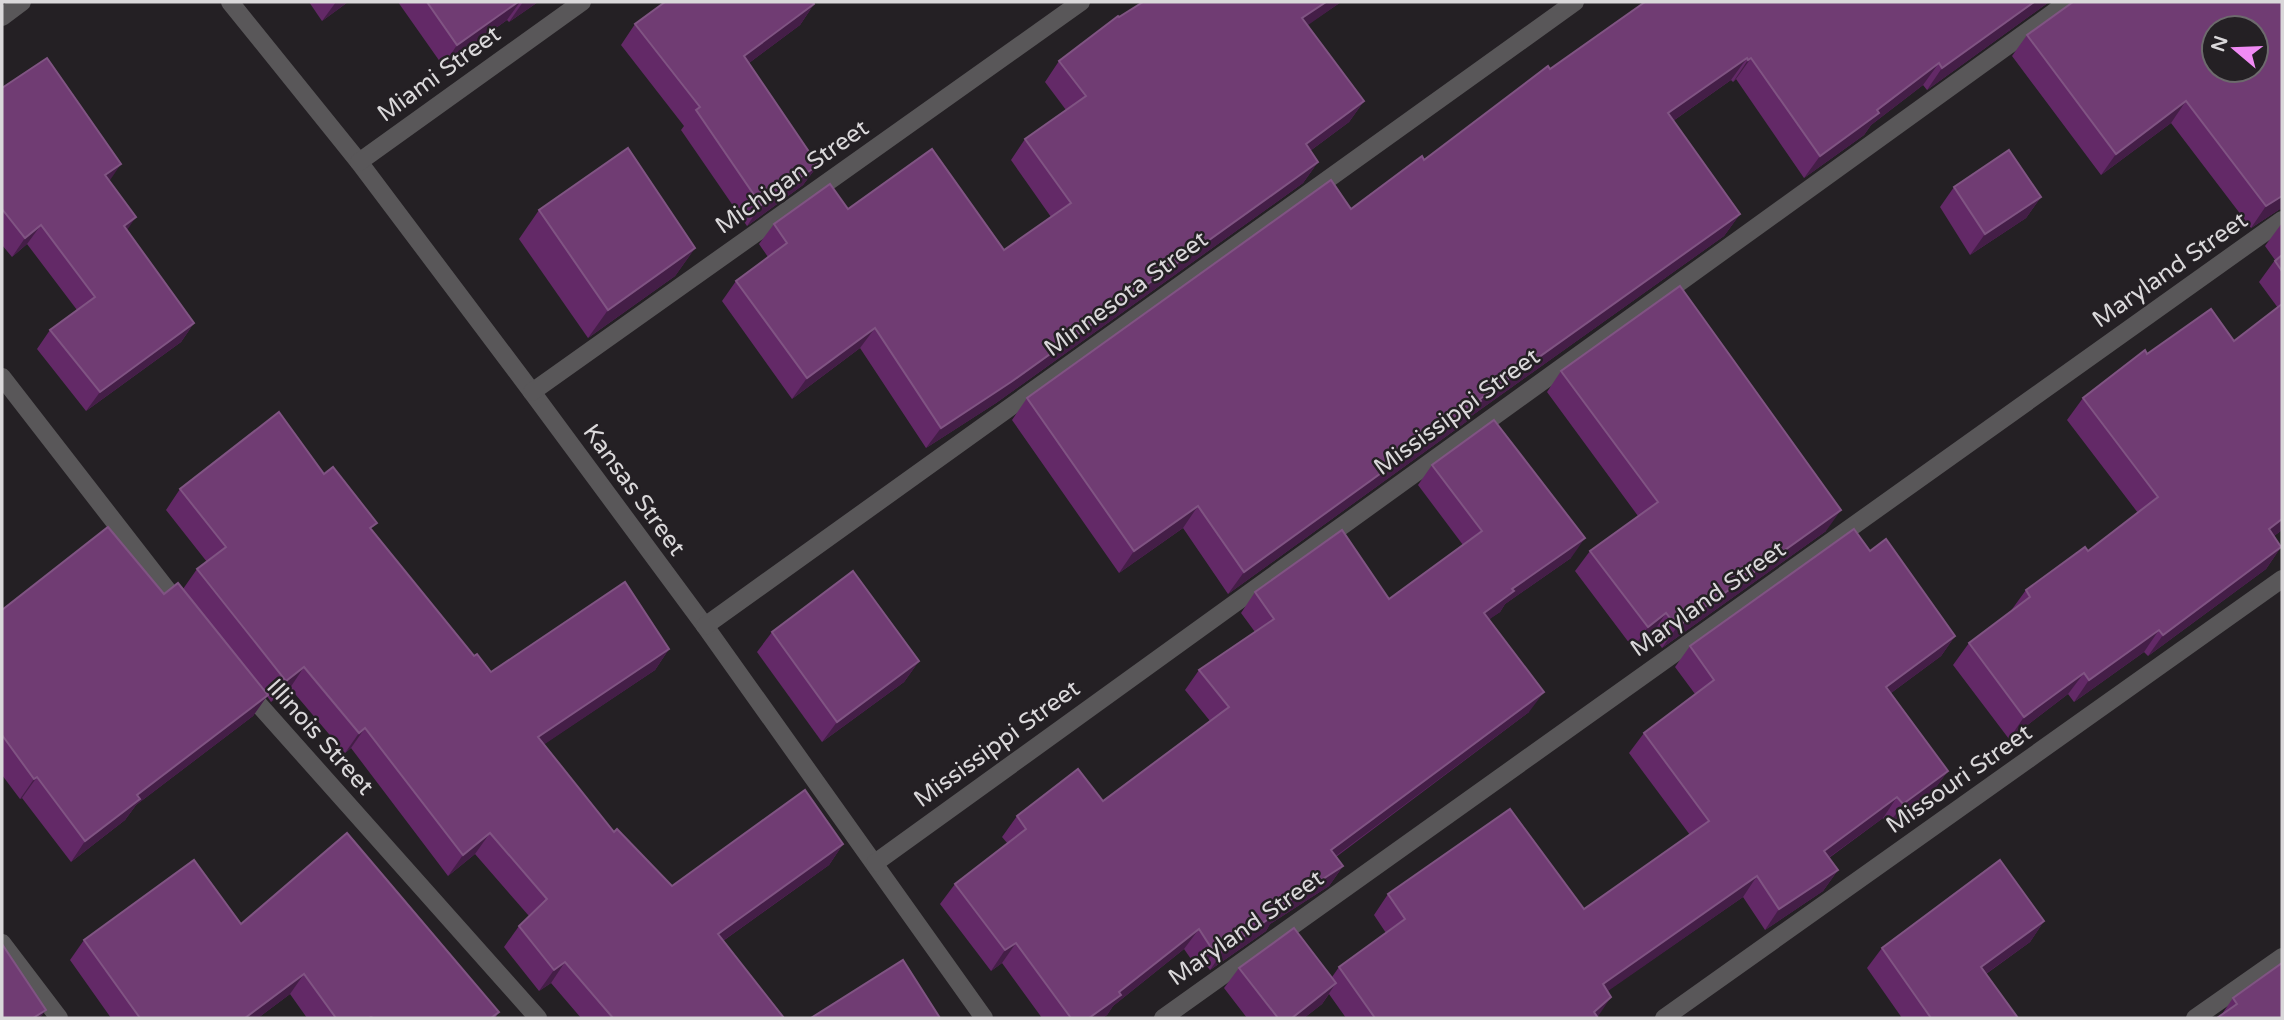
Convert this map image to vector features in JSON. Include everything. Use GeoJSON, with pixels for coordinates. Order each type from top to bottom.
{"type":"FeatureCollection","features":[{"type":"Feature","properties":{"kind":"street"},"geometry":{"type":"LineString","coordinates":[[2,17],[22,2]]}},
{"type":"Feature","properties":{"kind":"street","name":"Kansas Street"},"geometry":{"type":"LineString","coordinates":[[230,2],[359,162],[532,392],[705,626],[984,1018]]}},
{"type":"Feature","properties":{"kind":"street","name":"Miami Street"},"geometry":{"type":"LineString","coordinates":[[359,162],[582,2]]}},
{"type":"Feature","properties":{"kind":"street","name":"Michigan Street"},"geometry":{"type":"LineString","coordinates":[[532,392],[1081,2]]}},
{"type":"Feature","properties":{"kind":"street","name":"Minnesota Street"},"geometry":{"type":"LineString","coordinates":[[705,626],[1575,2]]}},
{"type":"Feature","properties":{"kind":"street","name":"Mississippi Street"},"geometry":{"type":"LineString","coordinates":[[875,863],[2068,2]]}},
{"type":"Feature","properties":{"kind":"street","name":"Maryland Street"},"geometry":{"type":"LineString","coordinates":[[1163,1018],[2282,220]]}},
{"type":"Feature","properties":{"kind":"street"},"geometry":{"type":"LineString","coordinates":[[2,377],[196,626]]}},
{"type":"Feature","properties":{"kind":"street","name":"Missouri Street"},"geometry":{"type":"LineString","coordinates":[[1664,1018],[2282,579]]}},
{"type":"Feature","properties":{"kind":"street","name":"Illinois Street"},"geometry":{"type":"LineString","coordinates":[[230,670],[538,1018]]}},
{"type":"Feature","properties":{"kind":"street"},"geometry":{"type":"LineString","coordinates":[[2,943],[60,1018]]}},
{"type":"Feature","properties":{"kind":"street"},"geometry":{"type":"LineString","coordinates":[[2195,1018],[2282,957]]}},
{"type":"Feature","properties":{"kind":"building"},"geometry":{"type":"Polygon","coordinates":[[[427,2],[518,2],[457,45],[427,2]]]}},
{"type":"Feature","properties":{"kind":"building"},"geometry":{"type":"Polygon","coordinates":[[[665,2],[814,4],[744,56],[818,165],[761,205],[696,110],[700,107],[635,24],[665,2]]]}},
{"type":"Feature","properties":{"kind":"building"},"geometry":{"type":"Polygon","coordinates":[[[1143,2],[1326,2],[1302,18],[1364,101],[1306,144],[1318,162],[1011,382],[941,428],[875,328],[807,378],[736,281],[787,243],[774,224],[830,184],[848,209],[932,149],[1004,250],[1071,203],[1025,139],[1086,96],[1059,61],[1118,16],[1143,2]]]}},
{"type":"Feature","properties":{"kind":"building"},"geometry":{"type":"Polygon","coordinates":[[[1645,2],[2034,2],[1942,68],[1939,63],[1877,110],[1879,113],[1820,156],[1751,58],[1747,58],[1668,113],[1740,214],[1480,399],[1481,401],[1244,572],[1198,506],[1134,551],[1027,398],[1331,180],[1351,209],[1422,156],[1424,160],[1548,66],[1550,69],[1645,2]]]}},
{"type":"Feature","properties":{"kind":"building"},"geometry":{"type":"Polygon","coordinates":[[[2073,2],[2282,2],[2282,196],[2266,206],[2186,101],[2116,154],[2027,35],[2073,2]]]}},
{"type":"Feature","properties":{"kind":"building"},"geometry":{"type":"Polygon","coordinates":[[[47,58],[121,164],[105,175],[136,217],[124,226],[194,323],[100,392],[50,330],[95,297],[41,225],[25,238],[2,209],[2,88],[47,58]]]}},
{"type":"Feature","properties":{"kind":"building"},"geometry":{"type":"Polygon","coordinates":[[[628,148],[695,248],[608,310],[539,210],[628,148]]]}},
{"type":"Feature","properties":{"kind":"building"},"geometry":{"type":"Polygon","coordinates":[[[2009,150],[2041,197],[1985,234],[1954,187],[2009,150]]]}},
{"type":"Feature","properties":{"kind":"building"},"geometry":{"type":"Polygon","coordinates":[[[2282,255],[2282,271],[2275,261],[2282,255]]]}},
{"type":"Feature","properties":{"kind":"building"},"geometry":{"type":"Polygon","coordinates":[[[1680,286],[1841,510],[1677,627],[1666,613],[1648,627],[1590,551],[1658,502],[1561,371],[1680,286]]]}},
{"type":"Feature","properties":{"kind":"building"},"geometry":{"type":"Polygon","coordinates":[[[2282,304],[2282,519],[2269,529],[2281,547],[2163,635],[2159,630],[2089,680],[2084,673],[2024,717],[1969,643],[2030,597],[2026,590],[2085,547],[2088,551],[2158,497],[2083,398],[2145,350],[2147,354],[2211,309],[2234,341],[2282,304]]]}},
{"type":"Feature","properties":{"kind":"building"},"geometry":{"type":"Polygon","coordinates":[[[279,412],[324,474],[333,467],[377,523],[370,528],[474,656],[477,654],[491,672],[625,582],[669,649],[538,737],[614,832],[617,829],[672,886],[805,790],[843,844],[718,934],[784,1018],[613,1018],[565,962],[554,970],[519,926],[547,899],[490,833],[463,855],[365,728],[359,733],[304,667],[286,681],[197,569],[226,547],[180,489],[279,412]]]}},
{"type":"Feature","properties":{"kind":"building"},"geometry":{"type":"Polygon","coordinates":[[[1494,420],[1585,538],[1512,589],[1514,591],[1484,613],[1544,692],[1331,850],[1343,866],[1278,908],[1280,911],[1224,950],[1219,944],[1212,949],[1199,929],[1119,992],[1121,995],[1089,1018],[1071,1018],[1016,943],[1005,950],[955,884],[1026,829],[1017,816],[1078,769],[1103,801],[1229,707],[1199,670],[1274,619],[1255,592],[1342,530],[1389,599],[1482,531],[1432,465],[1494,420]]]}},
{"type":"Feature","properties":{"kind":"building"},"geometry":{"type":"Polygon","coordinates":[[[108,527],[164,594],[178,583],[268,695],[137,795],[140,799],[85,841],[2,735],[2,610],[108,527]]]}},
{"type":"Feature","properties":{"kind":"building"},"geometry":{"type":"Polygon","coordinates":[[[1854,529],[1870,551],[1886,539],[1955,636],[1886,687],[1948,771],[1903,804],[1897,797],[1824,851],[1838,870],[1779,909],[1757,876],[1603,984],[1611,997],[1594,1012],[1598,1018],[1375,1018],[1339,967],[1405,919],[1388,894],[1510,809],[1584,909],[1709,821],[1644,733],[1714,680],[1690,646],[1854,529]]]}},
{"type":"Feature","properties":{"kind":"building"},"geometry":{"type":"Polygon","coordinates":[[[853,571],[919,661],[837,722],[772,632],[853,571]]]}},
{"type":"Feature","properties":{"kind":"building"},"geometry":{"type":"Polygon","coordinates":[[[347,833],[499,1012],[491,1018],[336,1018],[304,974],[245,1018],[140,1018],[84,940],[194,860],[241,924],[347,833]]]}},
{"type":"Feature","properties":{"kind":"building"},"geometry":{"type":"Polygon","coordinates":[[[2000,860],[2044,921],[1981,967],[2018,1018],[1931,1018],[1882,948],[2000,860]]]}},
{"type":"Feature","properties":{"kind":"building"},"geometry":{"type":"Polygon","coordinates":[[[1294,928],[1336,983],[1292,1018],[1278,1018],[1239,968],[1294,928]]]}},
{"type":"Feature","properties":{"kind":"building"},"geometry":{"type":"Polygon","coordinates":[[[2,944],[46,1010],[33,1018],[2,1018],[2,944]]]}},
{"type":"Feature","properties":{"kind":"building"},"geometry":{"type":"Polygon","coordinates":[[[903,960],[940,1018],[811,1018],[903,960]]]}},
{"type":"Feature","properties":{"kind":"building"},"geometry":{"type":"Polygon","coordinates":[[[2282,963],[2282,1018],[2217,1018],[2237,1004],[2233,998],[2282,963]]]}}]}
